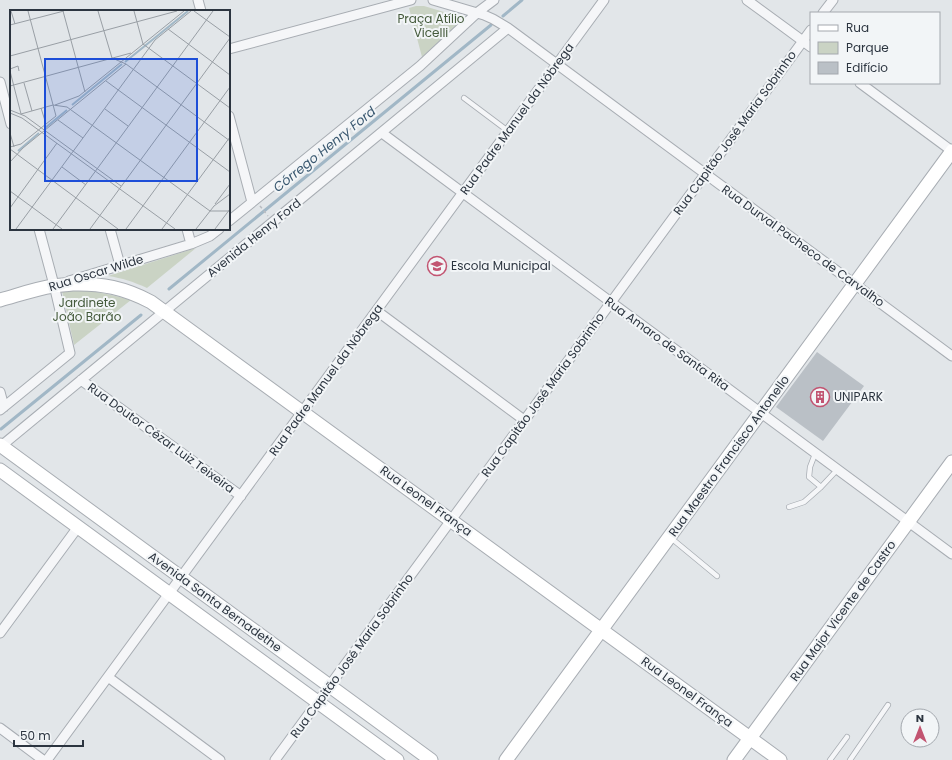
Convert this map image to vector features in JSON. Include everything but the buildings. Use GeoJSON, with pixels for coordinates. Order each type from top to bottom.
{"type":"FeatureCollection","features":[{"type":"Feature","properties":{"kind":"main road","name":"Rua Maestro Francisco Antonello"},"geometry":{"type":"LineString","coordinates":[[506,760],[952,151]]}},
{"type":"Feature","properties":{"kind":"main road","name":"Rua Leonel França"},"geometry":{"type":"LineString","coordinates":[[54,286],[94,284],[109,286],[142,297],[155,304],[780,760]]}},
{"type":"Feature","properties":{"kind":"main road","name":"Rua Oscar Wilde"},"geometry":{"type":"LineString","coordinates":[[0,300],[54,286]]}},
{"type":"Feature","properties":{"kind":"main road","name":"Avenida Santa Bernadethe"},"geometry":{"type":"LineString","coordinates":[[0,446],[431,760]]}},
{"type":"Feature","properties":{"kind":"main road","name":"Rua Major Vicente de Castro"},"geometry":{"type":"LineString","coordinates":[[734,760],[952,462]]}},
{"type":"Feature","properties":{"kind":"main road","name":"Avenida Santa Bernadethe"},"geometry":{"type":"LineString","coordinates":[[0,470],[397,760]]}},
{"type":"Feature","properties":{"kind":"street"},"geometry":{"type":"LineString","coordinates":[[198,0],[201,10]]}},
{"type":"Feature","properties":{"kind":"street"},"geometry":{"type":"LineString","coordinates":[[230,49],[411,0]]}},
{"type":"Feature","properties":{"kind":"street","name":"Rua Durval Pacheco de Carvalho"},"geometry":{"type":"LineString","coordinates":[[433,0],[478,12],[508,28],[952,356]]}},
{"type":"Feature","properties":{"kind":"street"},"geometry":{"type":"LineString","coordinates":[[230,220],[255,203],[420,66],[478,12],[494,0]]}},
{"type":"Feature","properties":{"kind":"street","name":"Rua Padre Manuel da Nóbrega"},"geometry":{"type":"LineString","coordinates":[[47,760],[604,0]]}},
{"type":"Feature","properties":{"kind":"street"},"geometry":{"type":"LineString","coordinates":[[748,0],[810,46]]}},
{"type":"Feature","properties":{"kind":"street"},"geometry":{"type":"LineString","coordinates":[[824,12],[833,0]]}},
{"type":"Feature","properties":{"kind":"street","name":"Avenida Henry Ford"},"geometry":{"type":"LineString","coordinates":[[0,446],[508,28]]}},
{"type":"Feature","properties":{"kind":"street","name":"Rua Capitão José Maria Sobrinho"},"geometry":{"type":"LineString","coordinates":[[275,760],[810,31]]}},
{"type":"Feature","properties":{"kind":"street"},"geometry":{"type":"LineString","coordinates":[[0,82],[10,121]]}},
{"type":"Feature","properties":{"kind":"street"},"geometry":{"type":"LineString","coordinates":[[861,84],[952,151]]}},
{"type":"Feature","properties":{"kind":"street"},"geometry":{"type":"LineString","coordinates":[[230,119],[255,203]]}},
{"type":"Feature","properties":{"kind":"street","name":"Rua Amaro de Santa Rita"},"geometry":{"type":"LineString","coordinates":[[382,133],[952,554]]}},
{"type":"Feature","properties":{"kind":"street"},"geometry":{"type":"LineString","coordinates":[[2,409],[70,353],[39,230]]}},
{"type":"Feature","properties":{"kind":"street"},"geometry":{"type":"LineString","coordinates":[[110,230],[120,265]]}},
{"type":"Feature","properties":{"kind":"street"},"geometry":{"type":"LineString","coordinates":[[187,230],[191,244],[210,236],[218,230]]}},
{"type":"Feature","properties":{"kind":"street","name":"Rua Oscar Wilde"},"geometry":{"type":"LineString","coordinates":[[54,286],[191,244]]}},
{"type":"Feature","properties":{"kind":"street"},"geometry":{"type":"LineString","coordinates":[[377,311],[524,420]]}},
{"type":"Feature","properties":{"kind":"street","name":"Rua Doutor Cézar Luiz Teixeira"},"geometry":{"type":"LineString","coordinates":[[81,380],[241,496]]}},
{"type":"Feature","properties":{"kind":"street"},"geometry":{"type":"LineString","coordinates":[[0,392],[2,409]]}},
{"type":"Feature","properties":{"kind":"street"},"geometry":{"type":"LineString","coordinates":[[0,633],[78,527]]}},
{"type":"Feature","properties":{"kind":"street"},"geometry":{"type":"LineString","coordinates":[[108,677],[220,760]]}},
{"type":"Feature","properties":{"kind":"street"},"geometry":{"type":"LineString","coordinates":[[0,728],[43,760]]}},
{"type":"Feature","properties":{"kind":"lane"},"geometry":{"type":"LineString","coordinates":[[464,98],[508,131]]}},
{"type":"Feature","properties":{"kind":"lane"},"geometry":{"type":"LineString","coordinates":[[815,454],[810,467],[809,477],[821,488]]}},
{"type":"Feature","properties":{"kind":"lane"},"geometry":{"type":"LineString","coordinates":[[789,507],[804,502],[821,488],[837,470]]}},
{"type":"Feature","properties":{"kind":"lane"},"geometry":{"type":"LineString","coordinates":[[669,537],[716,576]]}},
{"type":"Feature","properties":{"kind":"lane"},"geometry":{"type":"LineString","coordinates":[[850,760],[888,705]]}},
{"type":"Feature","properties":{"kind":"lane"},"geometry":{"type":"LineString","coordinates":[[830,760],[847,737]]}},
{"type":"Feature","properties":{"kind":"path"},"geometry":{"type":"LineString","coordinates":[[255,203],[269,217]]}},
{"type":"Feature","properties":{"kind":"green space","name":"Praça Atílio Vicelli"},"geometry":{"type":"Polygon","coordinates":[[[424,6],[464,18],[422,57],[409,8],[424,6]]]}},
{"type":"Feature","properties":{"kind":"green space","name":"Jardinete João Barão"},"geometry":{"type":"Polygon","coordinates":[[[196,248],[147,288],[128,280],[108,276],[196,248]]]}},
{"type":"Feature","properties":{"kind":"green space","name":"Jardinete João Barão"},"geometry":{"type":"Polygon","coordinates":[[[62,291],[91,291],[131,300],[74,345],[62,291]]]}},
{"type":"Feature","properties":{"kind":"waterway","name":"Córrego Henry Ford"},"geometry":{"type":"LineString","coordinates":[[503,16],[522,0]]}},
{"type":"Feature","properties":{"kind":"waterway","name":"Córrego Henry Ford"},"geometry":{"type":"LineString","coordinates":[[169,289],[491,25]]}},
{"type":"Feature","properties":{"kind":"waterway","name":"Córrego Henry Ford"},"geometry":{"type":"LineString","coordinates":[[1,429],[141,315]]}},
{"type":"Feature","properties":{"kind":"place","name":"Escola Municipal"},"geometry":{"type":"Point","coordinates":[437,266]}},
{"type":"Feature","properties":{"kind":"place","name":"UNIPARK"},"geometry":{"type":"Point","coordinates":[820,397]}}]}
